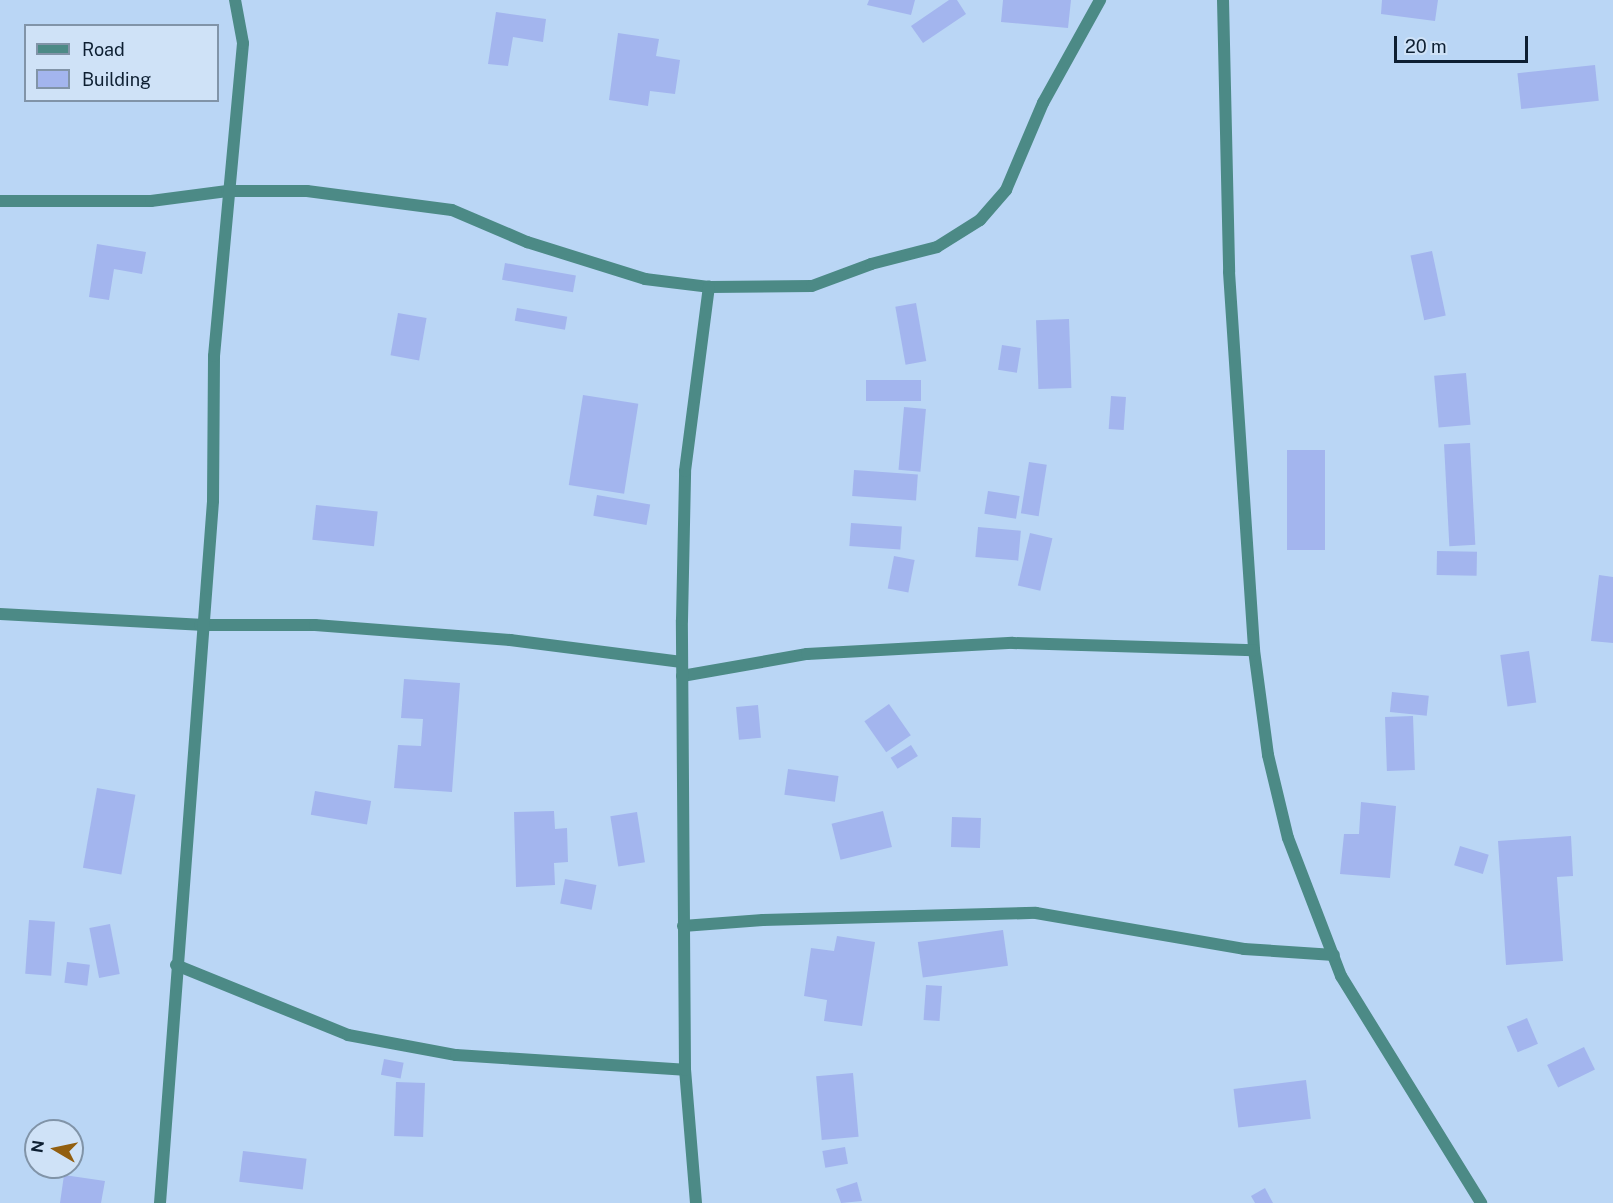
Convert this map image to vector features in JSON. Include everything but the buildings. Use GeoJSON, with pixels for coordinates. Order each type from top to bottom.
{"type":"FeatureCollection","features":[{"type":"Feature","properties":{"kind":"street"},"geometry":{"type":"LineString","coordinates":[[160,1203],[200,625],[213,501],[214,356],[227,191],[243,43],[235,0]]}},
{"type":"Feature","properties":{"kind":"street"},"geometry":{"type":"LineString","coordinates":[[0,201],[151,201],[227,191],[307,191],[452,210],[527,242],[645,279],[709,286],[812,285],[871,264],[937,247],[980,220],[1006,190],[1043,103],[1100,0]]}},
{"type":"Feature","properties":{"kind":"street"},"geometry":{"type":"LineString","coordinates":[[1223,0],[1229,272],[1254,650],[1268,755],[1288,838],[1341,976],[1481,1203]]}},
{"type":"Feature","properties":{"kind":"street"},"geometry":{"type":"LineString","coordinates":[[696,1203],[685,1070],[682,926],[682,662],[686,471],[709,286]]}},
{"type":"Feature","properties":{"kind":"street"},"geometry":{"type":"LineString","coordinates":[[0,614],[200,625],[315,625],[419,632],[682,662]]}},
{"type":"Feature","properties":{"kind":"street"},"geometry":{"type":"LineString","coordinates":[[682,676],[807,654],[1013,643],[1254,650]]}},
{"type":"Feature","properties":{"kind":"street"},"geometry":{"type":"LineString","coordinates":[[682,926],[763,920],[1036,913],[1233,947],[1334,955]]}},
{"type":"Feature","properties":{"kind":"street"},"geometry":{"type":"LineString","coordinates":[[176,965],[348,1035],[456,1055],[685,1070]]}}]}
